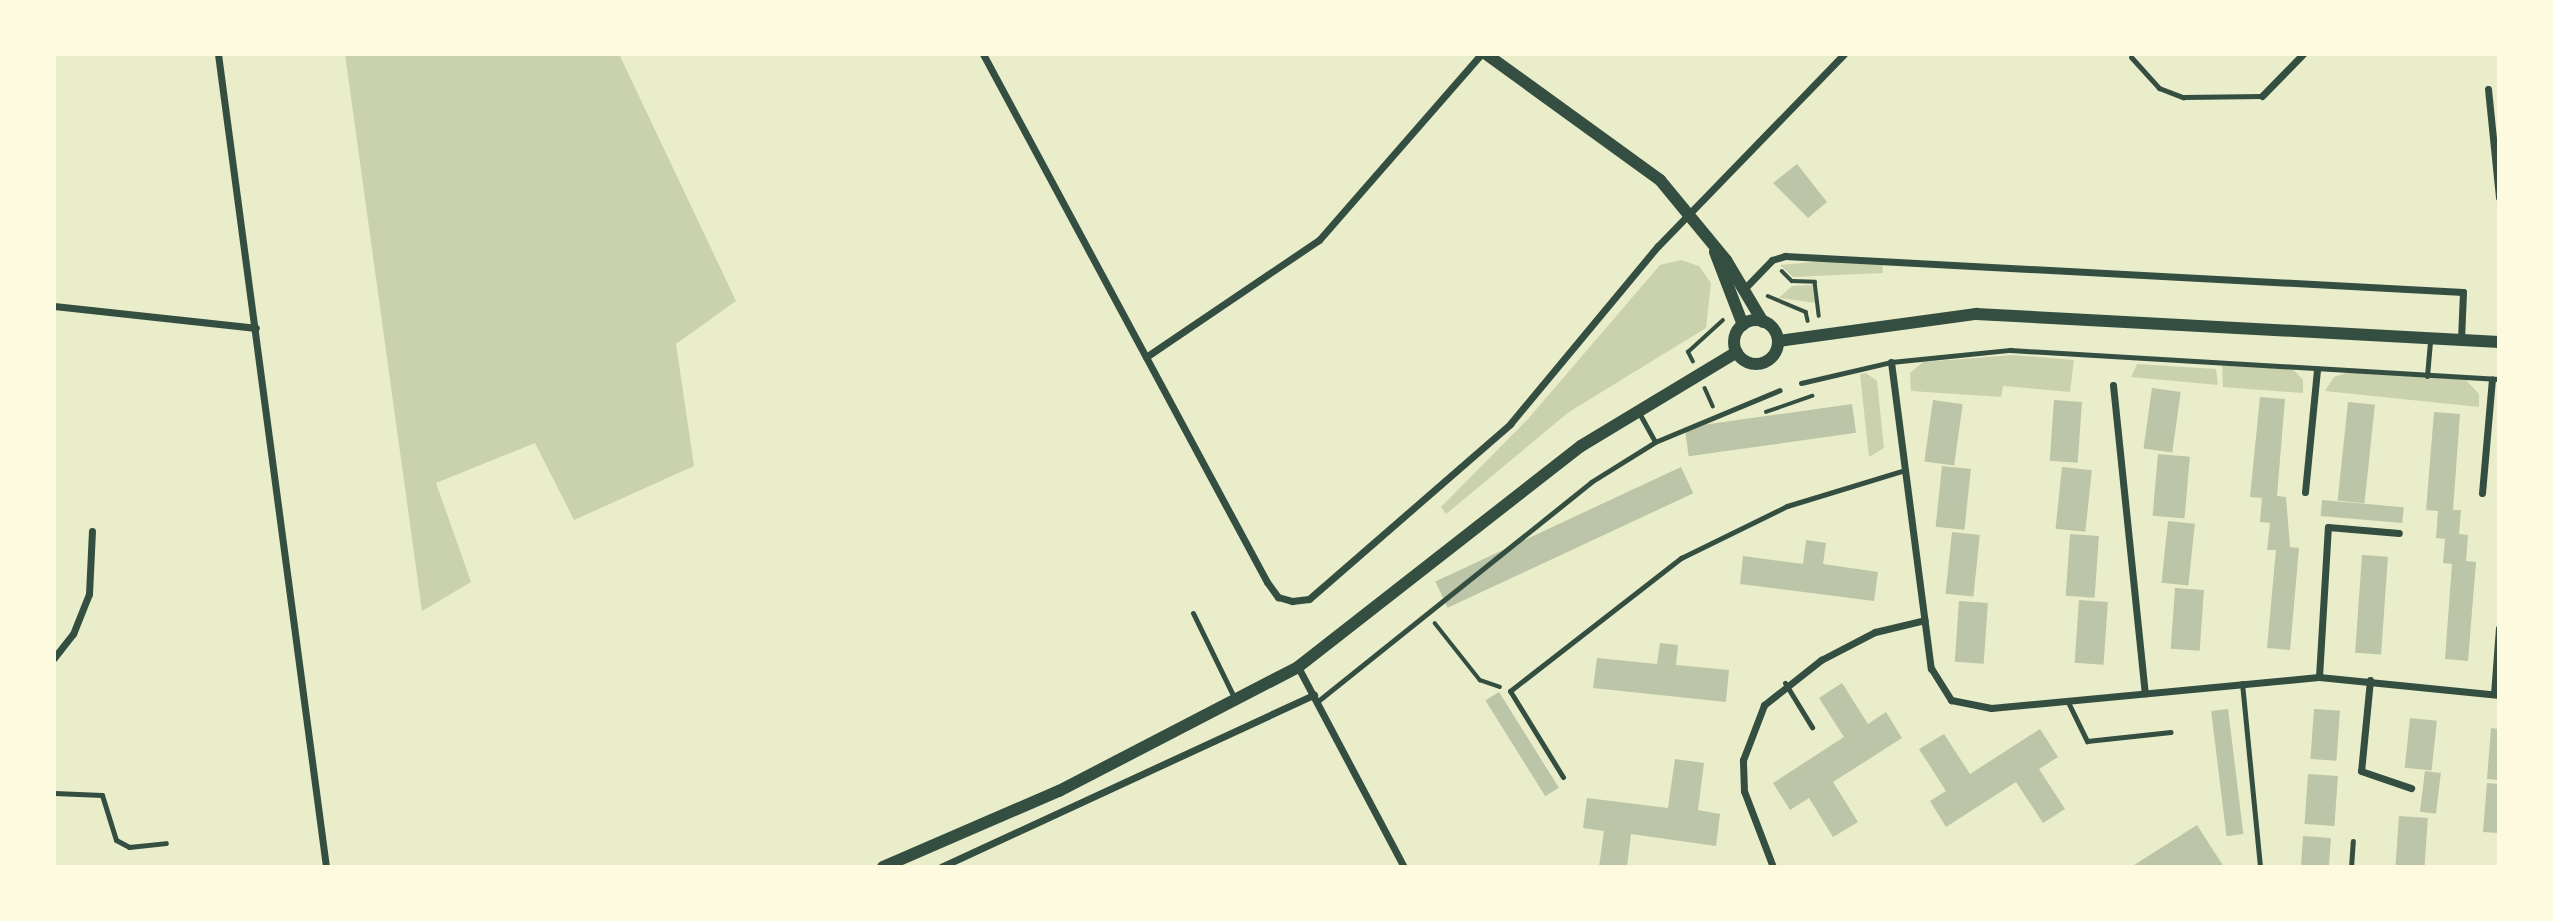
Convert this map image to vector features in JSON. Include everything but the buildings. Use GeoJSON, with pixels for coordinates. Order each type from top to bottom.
{"type":"FeatureCollection","features":[{"type":"Feature","properties":{"kind":"street"},"geometry":{"type":"LineString","coordinates":[[218,54],[326,867]]}},
{"type":"Feature","properties":{"kind":"street"},"geometry":{"type":"LineString","coordinates":[[983,54],[1278,597],[1309,598],[1374,545],[1510,424],[1690,214],[1844,54]]}},
{"type":"Feature","properties":{"kind":"street"},"geometry":{"type":"LineString","coordinates":[[1146,357],[1319,240],[1481,54]]}},
{"type":"Feature","properties":{"kind":"street"},"geometry":{"type":"LineString","coordinates":[[1486,54],[1648,169],[1690,214],[1716,252],[1747,285],[1763,322],[1778,341]]}},
{"type":"Feature","properties":{"kind":"street"},"geometry":{"type":"LineString","coordinates":[[2262,96],[2303,54]]}},
{"type":"Feature","properties":{"kind":"street"},"geometry":{"type":"LineString","coordinates":[[2488,89],[2499,197]]}},
{"type":"Feature","properties":{"kind":"street"},"geometry":{"type":"LineString","coordinates":[[1716,252],[1743,325]]}},
{"type":"Feature","properties":{"kind":"street"},"geometry":{"type":"LineString","coordinates":[[1747,285],[1770,261],[1785,256],[2463,292],[2461,340]]}},
{"type":"Feature","properties":{"kind":"street"},"geometry":{"type":"LineString","coordinates":[[54,306],[256,328]]}},
{"type":"Feature","properties":{"kind":"street"},"geometry":{"type":"LineString","coordinates":[[1778,341],[1976,314],[2499,341]]}},
{"type":"Feature","properties":{"kind":"street"},"geometry":{"type":"LineString","coordinates":[[1763,322],[1743,325],[1735,338],[1737,352],[1747,362],[1762,363],[1774,355],[1778,341]]}},
{"type":"Feature","properties":{"kind":"street"},"geometry":{"type":"LineString","coordinates":[[883,867],[1059,791],[1298,667],[1506,500],[1637,411],[1737,352]]}},
{"type":"Feature","properties":{"kind":"street"},"geometry":{"type":"LineString","coordinates":[[1891,362],[1931,668],[1951,700],[1991,708],[2319,677],[2370,680],[2496,695],[2499,628]]}},
{"type":"Feature","properties":{"kind":"street"},"geometry":{"type":"LineString","coordinates":[[2305,492],[2317,370]]}},
{"type":"Feature","properties":{"kind":"street"},"geometry":{"type":"LineString","coordinates":[[2482,493],[2496,379]]}},
{"type":"Feature","properties":{"kind":"street"},"geometry":{"type":"LineString","coordinates":[[2113,385],[2145,693]]}},
{"type":"Feature","properties":{"kind":"street"},"geometry":{"type":"LineString","coordinates":[[2319,677],[2329,527],[2399,533]]}},
{"type":"Feature","properties":{"kind":"street"},"geometry":{"type":"LineString","coordinates":[[54,658],[74,634],[89,594],[92,531]]}},
{"type":"Feature","properties":{"kind":"street"},"geometry":{"type":"LineString","coordinates":[[1773,867],[1744,791],[1743,760],[1764,705],[1785,683],[1875,632],[1925,620]]}},
{"type":"Feature","properties":{"kind":"street"},"geometry":{"type":"LineString","coordinates":[[1298,667],[1404,867]]}},
{"type":"Feature","properties":{"kind":"street"},"geometry":{"type":"LineString","coordinates":[[2370,680],[2361,771],[2411,788]]}},
{"type":"Feature","properties":{"kind":"street"},"geometry":{"type":"LineString","coordinates":[[941,867],[1316,698]]}},
{"type":"Feature","properties":{"kind":"lane"},"geometry":{"type":"LineString","coordinates":[[2131,57],[2159,88],[2183,97],[2262,96]]}},
{"type":"Feature","properties":{"kind":"lane"},"geometry":{"type":"LineString","coordinates":[[2427,376],[2430,338]]}},
{"type":"Feature","properties":{"kind":"lane"},"geometry":{"type":"LineString","coordinates":[[1801,383],[1891,362],[2010,351],[2496,379]]}},
{"type":"Feature","properties":{"kind":"lane"},"geometry":{"type":"LineString","coordinates":[[1316,698],[1430,615],[1527,529],[1655,442],[1780,390]]}},
{"type":"Feature","properties":{"kind":"lane"},"geometry":{"type":"LineString","coordinates":[[1637,411],[1655,442]]}},
{"type":"Feature","properties":{"kind":"lane"},"geometry":{"type":"LineString","coordinates":[[1563,777],[1510,691],[1681,558],[1787,506],[1905,470]]}},
{"type":"Feature","properties":{"kind":"lane"},"geometry":{"type":"LineString","coordinates":[[1193,613],[1235,699]]}},
{"type":"Feature","properties":{"kind":"lane"},"geometry":{"type":"LineString","coordinates":[[1785,683],[1812,727]]}},
{"type":"Feature","properties":{"kind":"lane"},"geometry":{"type":"LineString","coordinates":[[2242,683],[2260,867]]}},
{"type":"Feature","properties":{"kind":"lane"},"geometry":{"type":"LineString","coordinates":[[2067,700],[2087,741],[2171,732]]}},
{"type":"Feature","properties":{"kind":"lane"},"geometry":{"type":"LineString","coordinates":[[54,793],[102,795],[116,840],[130,848],[166,843]]}},
{"type":"Feature","properties":{"kind":"lane"},"geometry":{"type":"LineString","coordinates":[[2351,867],[2353,841]]}},
{"type":"Feature","properties":{"kind":"path"},"geometry":{"type":"LineString","coordinates":[[1770,261],[1792,281],[1815,282],[1819,316]]}},
{"type":"Feature","properties":{"kind":"path"},"geometry":{"type":"LineString","coordinates":[[1747,285],[1807,317]]}},
{"type":"Feature","properties":{"kind":"path"},"geometry":{"type":"LineString","coordinates":[[1691,358],[1688,352],[1720,326],[1724,308]]}},
{"type":"Feature","properties":{"kind":"path"},"geometry":{"type":"LineString","coordinates":[[1696,346],[1699,355]]}},
{"type":"Feature","properties":{"kind":"path"},"geometry":{"type":"LineString","coordinates":[[1753,417],[1822,392]]}},
{"type":"Feature","properties":{"kind":"path"},"geometry":{"type":"LineString","coordinates":[[1430,615],[1480,680],[1510,691]]}},
{"type":"Feature","properties":{"kind":"green space"},"geometry":{"type":"Polygon","coordinates":[[[345,54],[619,54],[736,301],[676,344],[694,466],[574,520],[535,443],[436,483],[471,582],[422,611],[345,54]]]}},
{"type":"Feature","properties":{"kind":"green space"},"geometry":{"type":"Polygon","coordinates":[[[1681,260],[1699,266],[1711,283],[1706,328],[1569,412],[1446,514],[1441,507],[1528,419],[1660,265],[1681,260]]]}},
{"type":"Feature","properties":{"kind":"green space"},"geometry":{"type":"Polygon","coordinates":[[[1834,260],[1882,261],[1883,273],[1793,277],[1780,265],[1834,260]]]}},
{"type":"Feature","properties":{"kind":"green space"},"geometry":{"type":"Polygon","coordinates":[[[1813,285],[1817,303],[1779,298],[1792,286],[1813,285]]]}},
{"type":"Feature","properties":{"kind":"green space"},"geometry":{"type":"Polygon","coordinates":[[[2013,355],[2074,360],[2070,392],[2003,386],[2001,397],[1911,391],[1910,373],[1923,362],[2013,355]]]}},
{"type":"Feature","properties":{"kind":"green space"},"geometry":{"type":"Polygon","coordinates":[[[2222,362],[2291,367],[2303,380],[2303,393],[2223,387],[2222,362]]]}},
{"type":"Feature","properties":{"kind":"green space"},"geometry":{"type":"Polygon","coordinates":[[[2137,364],[2216,369],[2218,385],[2131,377],[2137,364]]]}},
{"type":"Feature","properties":{"kind":"green space"},"geometry":{"type":"Polygon","coordinates":[[[2352,371],[2466,380],[2479,394],[2479,407],[2325,391],[2334,377],[2352,371]]]}},
{"type":"Feature","properties":{"kind":"green space"},"geometry":{"type":"Polygon","coordinates":[[[1866,373],[1877,381],[1884,448],[1869,457],[1860,374],[1866,373]]]}}]}
